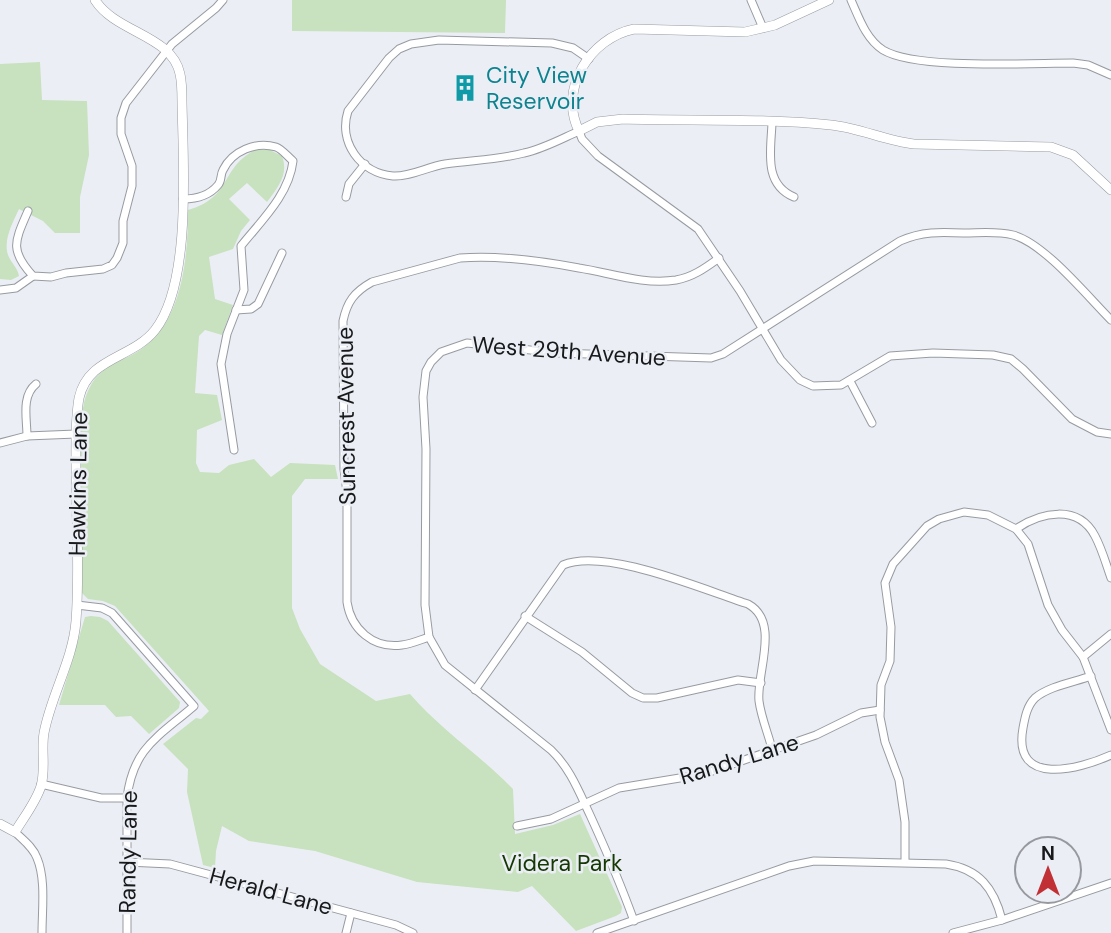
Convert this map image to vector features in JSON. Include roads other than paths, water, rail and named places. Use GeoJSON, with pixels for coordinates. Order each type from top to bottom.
{"type":"FeatureCollection","features":[{"type":"Feature","properties":{"kind":"street"},"geometry":{"type":"LineString","coordinates":[[95,0],[108,16],[167,50]]}},
{"type":"Feature","properties":{"kind":"street"},"geometry":{"type":"LineString","coordinates":[[0,290],[16,288],[33,276],[51,277],[66,272],[103,270],[112,265],[123,243],[122,221],[132,186],[132,166],[121,134],[121,118],[126,103],[172,44],[223,0]]}},
{"type":"Feature","properties":{"kind":"street"},"geometry":{"type":"LineString","coordinates":[[751,0],[763,28]]}},
{"type":"Feature","properties":{"kind":"street"},"geometry":{"type":"LineString","coordinates":[[829,0],[775,25],[746,32],[634,29],[619,32],[607,39],[578,73],[572,92],[572,112],[582,139],[598,156],[698,229],[740,291],[781,360],[800,380],[813,386],[828,387],[850,381],[890,355],[993,355],[1011,359],[1072,419],[1097,432],[1111,434]]}},
{"type":"Feature","properties":{"kind":"street"},"geometry":{"type":"LineString","coordinates":[[851,0],[874,43],[894,55],[933,62],[1073,63],[1088,65],[1111,75]]}},
{"type":"Feature","properties":{"kind":"street"},"geometry":{"type":"LineString","coordinates":[[589,58],[573,48],[552,43],[439,40],[411,44],[398,49],[388,58],[348,111],[345,120],[346,141],[365,164],[380,173],[402,175],[442,164],[521,154],[610,119],[847,127],[914,144],[1051,147],[1073,155],[1111,190]]}},
{"type":"Feature","properties":{"kind":"street","name":"Hawkins Lane"},"geometry":{"type":"LineString","coordinates":[[15,832],[31,807],[41,784],[44,735],[74,637],[77,605],[76,434],[79,397],[91,373],[108,360],[141,344],[156,329],[165,313],[178,263],[183,200],[181,81],[177,65],[167,50]]}},
{"type":"Feature","properties":{"kind":"street"},"geometry":{"type":"LineString","coordinates":[[772,123],[772,173],[781,191],[794,197]]}},
{"type":"Feature","properties":{"kind":"street"},"geometry":{"type":"LineString","coordinates":[[183,200],[194,200],[220,184],[223,169],[246,148],[259,145],[278,148],[293,161],[291,176],[280,197],[241,246],[244,290],[227,334],[220,364],[234,450]]}},
{"type":"Feature","properties":{"kind":"street"},"geometry":{"type":"LineString","coordinates":[[346,197],[349,184],[365,164]]}},
{"type":"Feature","properties":{"kind":"street"},"geometry":{"type":"LineString","coordinates":[[28,211],[17,235],[16,249],[22,264],[33,276]]}},
{"type":"Feature","properties":{"kind":"street","name":"West 29th Avenue"},"geometry":{"type":"LineString","coordinates":[[634,921],[584,803],[571,776],[557,756],[445,665],[429,637],[425,605],[424,383],[431,362],[441,352],[460,345],[482,343],[534,352],[711,358],[723,354],[900,241],[914,234],[929,232],[1013,235],[1031,243],[1111,320]]}},
{"type":"Feature","properties":{"kind":"street"},"geometry":{"type":"LineString","coordinates":[[236,310],[251,309],[258,304],[282,253]]}},
{"type":"Feature","properties":{"kind":"street","name":"Suncrest Avenue"},"geometry":{"type":"LineString","coordinates":[[429,637],[403,645],[375,642],[363,634],[349,614],[346,602],[347,493],[344,469],[343,321],[351,298],[372,282],[460,258],[550,263],[612,276],[672,281],[698,273],[719,258]]}},
{"type":"Feature","properties":{"kind":"street"},"geometry":{"type":"LineString","coordinates":[[850,381],[872,423]]}},
{"type":"Feature","properties":{"kind":"street"},"geometry":{"type":"LineString","coordinates":[[27,436],[27,398],[29,390],[36,384]]}},
{"type":"Feature","properties":{"kind":"street"},"geometry":{"type":"LineString","coordinates":[[0,443],[27,436],[76,434]]}},
{"type":"Feature","properties":{"kind":"street"},"geometry":{"type":"LineString","coordinates":[[905,862],[905,821],[899,780],[885,742],[880,710],[881,685],[890,661],[891,627],[885,583],[892,564],[927,526],[964,512],[988,515],[1016,529],[1028,544],[1048,605],[1062,630],[1083,657],[1111,730]]}},
{"type":"Feature","properties":{"kind":"street"},"geometry":{"type":"LineString","coordinates":[[1016,529],[1056,513],[1072,515],[1086,522],[1108,560],[1111,578]]}},
{"type":"Feature","properties":{"kind":"street"},"geometry":{"type":"LineString","coordinates":[[475,690],[563,565],[581,561],[636,568],[755,608],[765,628],[759,702],[772,749]]}},
{"type":"Feature","properties":{"kind":"street","name":"Randy Lane"},"geometry":{"type":"LineString","coordinates":[[77,605],[102,608],[113,613],[194,706],[139,756],[130,778],[127,798],[127,933]]}},
{"type":"Feature","properties":{"kind":"street"},"geometry":{"type":"LineString","coordinates":[[526,615],[582,652],[632,693],[643,698],[657,698],[738,680],[761,683]]}},
{"type":"Feature","properties":{"kind":"street"},"geometry":{"type":"LineString","coordinates":[[1083,657],[1111,634]]}},
{"type":"Feature","properties":{"kind":"street"},"geometry":{"type":"LineString","coordinates":[[1091,676],[1036,698],[1026,712],[1022,733],[1023,747],[1025,754],[1036,766],[1052,771],[1080,767],[1111,755]]}},
{"type":"Feature","properties":{"kind":"street","name":"Randy Lane"},"geometry":{"type":"LineString","coordinates":[[517,826],[546,821],[619,788],[696,776],[825,732],[861,713],[880,710]]}},
{"type":"Feature","properties":{"kind":"street"},"geometry":{"type":"LineString","coordinates":[[41,784],[101,798],[127,798]]}},
{"type":"Feature","properties":{"kind":"street"},"geometry":{"type":"LineString","coordinates":[[0,824],[15,832],[30,846],[38,859],[41,874],[42,933]]}},
{"type":"Feature","properties":{"kind":"street","name":"Herald Lane"},"geometry":{"type":"LineString","coordinates":[[127,862],[170,864],[397,925],[412,933]]}},
{"type":"Feature","properties":{"kind":"street"},"geometry":{"type":"LineString","coordinates":[[597,933],[804,862],[905,862],[964,866],[981,878],[991,891],[1002,919]]}},
{"type":"Feature","properties":{"kind":"street"},"geometry":{"type":"LineString","coordinates":[[953,933],[1111,883]]}},
{"type":"Feature","properties":{"kind":"street"},"geometry":{"type":"LineString","coordinates":[[346,933],[351,913]]}},
{"type":"Feature","properties":{"kind":"place","name":"City View Reservoir"},"geometry":{"type":"Point","coordinates":[465,88]}},
{"type":"Feature","properties":{"kind":"park label","name":"Videra Park"},"geometry":{"type":"Point","coordinates":[562,863]}}]}
